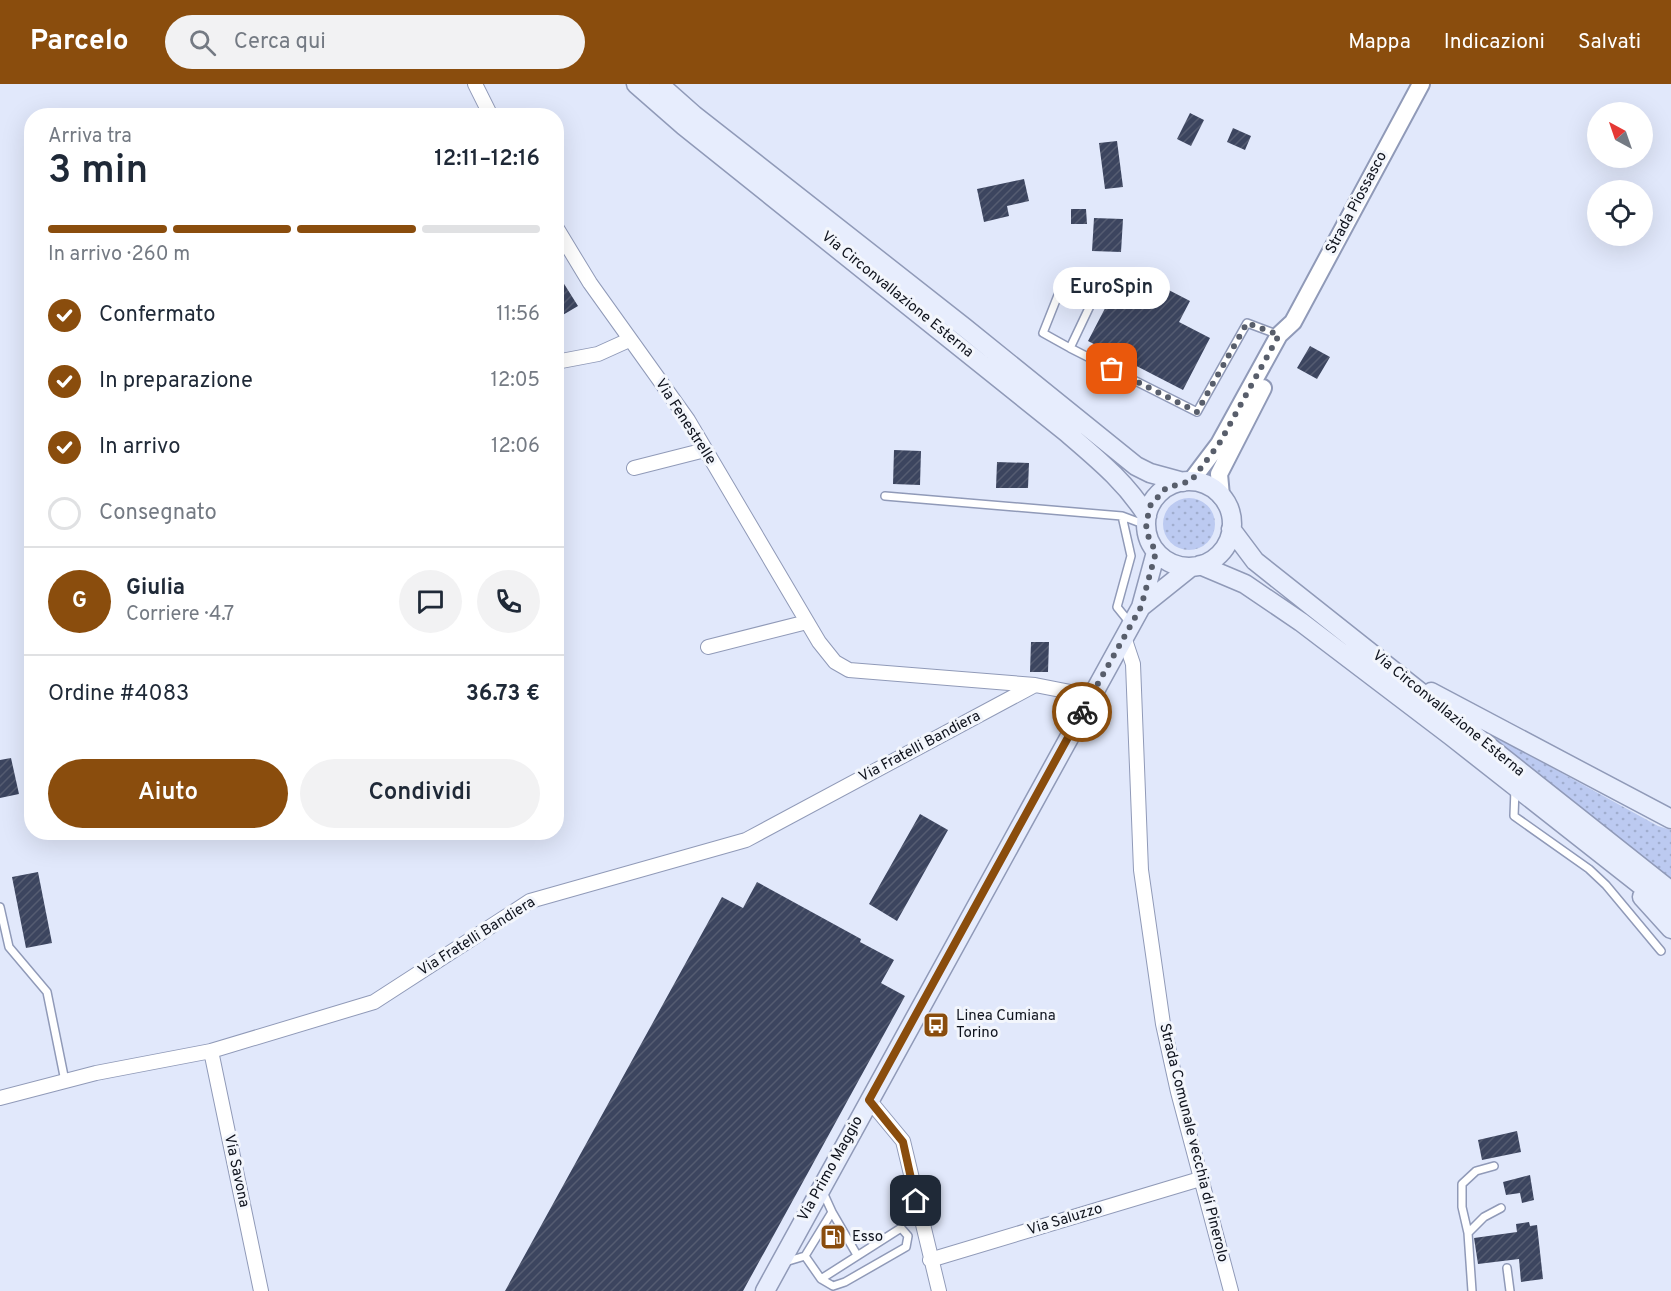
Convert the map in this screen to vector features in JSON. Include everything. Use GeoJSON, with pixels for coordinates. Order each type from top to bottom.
{"type":"FeatureCollection","features":[{"type":"Feature","properties":{"kind":"main road","name":"Via Circonvallazione Esterna"},"geometry":{"type":"LineString","coordinates":[[636,84],[684,126],[1114,473],[1134,494],[1146,521]]}},
{"type":"Feature","properties":{"kind":"main road","name":"Via Circonvallazione Esterna"},"geometry":{"type":"LineString","coordinates":[[659,84],[694,115],[964,327],[1136,466],[1150,473],[1187,481]]}},
{"type":"Feature","properties":{"kind":"main road"},"geometry":{"type":"LineString","coordinates":[[1187,481],[1209,486],[1221,496],[1231,517],[1231,530],[1220,553],[1196,566],[1169,562],[1156,552],[1149,539],[1146,521],[1158,494],[1166,488],[1187,481]]}},
{"type":"Feature","properties":{"kind":"main road","name":"Via Circonvallazione Esterna"},"geometry":{"type":"LineString","coordinates":[[1231,530],[1255,561],[1400,687],[1515,786],[1671,909]]}},
{"type":"Feature","properties":{"kind":"main road","name":"Via Primo Maggio"},"geometry":{"type":"LineString","coordinates":[[765,1291],[1141,607],[1156,552]]}},
{"type":"Feature","properties":{"kind":"main road","name":"Via Circonvallazione Esterna"},"geometry":{"type":"LineString","coordinates":[[1196,566],[1245,584],[1400,687],[1671,891]]}},
{"type":"Feature","properties":{"kind":"main road","name":"Via Primo Maggio"},"geometry":{"type":"LineString","coordinates":[[1141,607],[1196,566]]}},
{"type":"Feature","properties":{"kind":"main road"},"geometry":{"type":"LineString","coordinates":[[1400,687],[1468,709],[1671,819]]}},
{"type":"Feature","properties":{"kind":"main road"},"geometry":{"type":"LineString","coordinates":[[1602,854],[1671,929]]}},
{"type":"Feature","properties":{"kind":"street"},"geometry":{"type":"LineString","coordinates":[[475,84],[487,108]]}},
{"type":"Feature","properties":{"kind":"street","name":"Strada Piossasco"},"geometry":{"type":"LineString","coordinates":[[1187,481],[1219,444],[1279,335],[1293,322],[1421,84]]}},
{"type":"Feature","properties":{"kind":"street","name":"Via Fenestrelle"},"geometry":{"type":"LineString","coordinates":[[564,239],[590,283],[629,340],[688,420],[807,622],[835,662],[849,670],[1035,685],[1091,696]]}},
{"type":"Feature","properties":{"kind":"street","name":"Strada Piossasco"},"geometry":{"type":"LineString","coordinates":[[1221,496],[1219,474],[1230,448],[1291,337],[1293,322]]}},
{"type":"Feature","properties":{"kind":"street"},"geometry":{"type":"LineString","coordinates":[[564,360],[598,354],[629,340]]}},
{"type":"Feature","properties":{"kind":"street"},"geometry":{"type":"LineString","coordinates":[[634,468],[705,450]]}},
{"type":"Feature","properties":{"kind":"street"},"geometry":{"type":"LineString","coordinates":[[708,646],[807,622]]}},
{"type":"Feature","properties":{"kind":"street","name":"Strada Comunale vecchia di Pinerolo"},"geometry":{"type":"LineString","coordinates":[[1128,631],[1133,664],[1141,870],[1163,1024],[1200,1179],[1231,1291]]}},
{"type":"Feature","properties":{"kind":"street","name":"Via Fratelli Bandiera"},"geometry":{"type":"LineString","coordinates":[[0,1098],[65,1081],[211,1051],[374,1002],[530,901],[746,840],[1035,685]]}},
{"type":"Feature","properties":{"kind":"street","name":"Via Savona"},"geometry":{"type":"LineString","coordinates":[[211,1051],[261,1291]]}},
{"type":"Feature","properties":{"kind":"street"},"geometry":{"type":"LineString","coordinates":[[869,1100],[903,1142],[939,1291]]}},
{"type":"Feature","properties":{"kind":"street","name":"Via Saluzzo"},"geometry":{"type":"LineString","coordinates":[[930,1260],[1200,1179]]}},
{"type":"Feature","properties":{"kind":"lane"},"geometry":{"type":"LineString","coordinates":[[1070,348],[1098,289],[1066,275],[1043,333],[1070,348],[1197,412],[1247,323],[1279,335]]}},
{"type":"Feature","properties":{"kind":"lane"},"geometry":{"type":"LineString","coordinates":[[885,496],[1122,516],[1146,521]]}},
{"type":"Feature","properties":{"kind":"lane"},"geometry":{"type":"LineString","coordinates":[[1122,516],[1131,556],[1117,607],[1128,631]]}},
{"type":"Feature","properties":{"kind":"lane","name":"Via Circonvallazione Esterna"},"geometry":{"type":"LineString","coordinates":[[1515,786],[1515,816],[1589,869],[1606,885],[1661,951]]}},
{"type":"Feature","properties":{"kind":"lane"},"geometry":{"type":"LineString","coordinates":[[0,907],[9,947],[47,992],[65,1081]]}},
{"type":"Feature","properties":{"kind":"lane"},"geometry":{"type":"LineString","coordinates":[[1472,1291],[1468,1233],[1462,1207],[1462,1184],[1476,1171],[1494,1167]]}},
{"type":"Feature","properties":{"kind":"lane"},"geometry":{"type":"LineString","coordinates":[[821,1188],[857,1255]]}},
{"type":"Feature","properties":{"kind":"lane"},"geometry":{"type":"LineString","coordinates":[[1468,1233],[1484,1217],[1501,1208]]}},
{"type":"Feature","properties":{"kind":"lane"},"geometry":{"type":"LineString","coordinates":[[780,1263],[805,1256],[832,1212]]}},
{"type":"Feature","properties":{"kind":"lane"},"geometry":{"type":"LineString","coordinates":[[805,1256],[821,1279],[833,1286],[845,1282],[906,1247],[908,1236],[901,1228],[821,1279]]}},
{"type":"Feature","properties":{"kind":"lane"},"geometry":{"type":"LineString","coordinates":[[1507,1268],[1510,1291]]}},
{"type":"Feature","properties":{"kind":"shaded area"},"geometry":{"type":"Polygon","coordinates":[[[1184,498],[1194,498],[1203,502],[1211,510],[1215,524],[1211,538],[1203,546],[1194,550],[1184,550],[1175,546],[1167,538],[1163,529],[1163,519],[1167,510],[1175,502],[1184,498]]]}},
{"type":"Feature","properties":{"kind":"shaded area"},"geometry":{"type":"Polygon","coordinates":[[[1478,727],[1658,826],[1671,830],[1671,880],[1478,727]]]}},
{"type":"Feature","properties":{"kind":"building"},"geometry":{"type":"Polygon","coordinates":[[[1190,113],[1204,120],[1191,146],[1177,139],[1190,113]]]}},
{"type":"Feature","properties":{"kind":"building"},"geometry":{"type":"Polygon","coordinates":[[[1233,128],[1251,136],[1245,150],[1227,142],[1233,128]]]}},
{"type":"Feature","properties":{"kind":"building"},"geometry":{"type":"Polygon","coordinates":[[[1117,141],[1123,187],[1105,189],[1099,143],[1117,141]]]}},
{"type":"Feature","properties":{"kind":"building"},"geometry":{"type":"Polygon","coordinates":[[[1024,179],[1029,201],[1007,206],[1009,216],[984,222],[977,189],[1024,179]]]}},
{"type":"Feature","properties":{"kind":"building"},"geometry":{"type":"Polygon","coordinates":[[[1071,209],[1086,209],[1087,224],[1071,224],[1071,209]]]}},
{"type":"Feature","properties":{"kind":"building"},"geometry":{"type":"Polygon","coordinates":[[[1094,218],[1123,219],[1121,252],[1092,251],[1094,218]]]}},
{"type":"Feature","properties":{"kind":"building"},"geometry":{"type":"Polygon","coordinates":[[[1126,268],[1190,301],[1179,322],[1210,338],[1183,390],[1088,341],[1126,268]]]}},
{"type":"Feature","properties":{"kind":"building"},"geometry":{"type":"Polygon","coordinates":[[[564,284],[578,306],[564,314],[564,284]]]}},
{"type":"Feature","properties":{"kind":"building"},"geometry":{"type":"Polygon","coordinates":[[[1310,346],[1330,357],[1317,379],[1297,368],[1310,346]]]}},
{"type":"Feature","properties":{"kind":"building"},"geometry":{"type":"Polygon","coordinates":[[[894,450],[921,451],[920,485],[893,484],[894,450]]]}},
{"type":"Feature","properties":{"kind":"building"},"geometry":{"type":"Polygon","coordinates":[[[997,462],[1029,463],[1028,488],[996,488],[997,462]]]}},
{"type":"Feature","properties":{"kind":"building"},"geometry":{"type":"Polygon","coordinates":[[[1031,642],[1049,642],[1048,672],[1030,672],[1031,642]]]}},
{"type":"Feature","properties":{"kind":"building"},"geometry":{"type":"Polygon","coordinates":[[[11,758],[19,794],[0,798],[0,760],[11,758]]]}},
{"type":"Feature","properties":{"kind":"building"},"geometry":{"type":"Polygon","coordinates":[[[920,814],[948,830],[897,921],[869,904],[920,814]]]}},
{"type":"Feature","properties":{"kind":"building"},"geometry":{"type":"Polygon","coordinates":[[[38,872],[52,943],[26,948],[12,877],[38,872]]]}},
{"type":"Feature","properties":{"kind":"building"},"geometry":{"type":"Polygon","coordinates":[[[757,882],[861,939],[860,942],[894,960],[881,983],[905,996],[743,1291],[505,1291],[722,897],[743,908],[757,882]]]}},
{"type":"Feature","properties":{"kind":"building"},"geometry":{"type":"Polygon","coordinates":[[[1517,1131],[1521,1152],[1482,1160],[1478,1140],[1517,1131]]]}},
{"type":"Feature","properties":{"kind":"building"},"geometry":{"type":"Polygon","coordinates":[[[1530,1175],[1534,1200],[1522,1203],[1520,1193],[1506,1195],[1503,1182],[1530,1175]]]}},
{"type":"Feature","properties":{"kind":"building"},"geometry":{"type":"Polygon","coordinates":[[[1529,1222],[1530,1226],[1537,1225],[1543,1279],[1521,1282],[1519,1259],[1478,1264],[1474,1238],[1517,1232],[1516,1224],[1529,1222]]]}},
{"type":"Feature","properties":{"kind":"way so far"},"geometry":{"type":"LineString","coordinates":[[1082,712],[1141,607],[1156,552],[1149,539],[1146,525],[1150,506],[1158,494],[1166,488],[1191,481],[1219,444],[1279,335],[1247,323],[1197,412],[1112,369]]}},
{"type":"Feature","properties":{"kind":"place","name":"EuroSpin"},"geometry":{"type":"Point","coordinates":[1112,369]}},
{"type":"Feature","properties":{"kind":"place","name":"Linea Cumiana Torino"},"geometry":{"type":"Point","coordinates":[936,1025]}},
{"type":"Feature","properties":{"kind":"place","name":"Esso"},"geometry":{"type":"Point","coordinates":[833,1237]}},
{"type":"Feature","properties":{"kind":"route"},"geometry":{"type":"LineString","coordinates":[[916,1201],[903,1142],[869,1100],[1082,712]]}}]}
